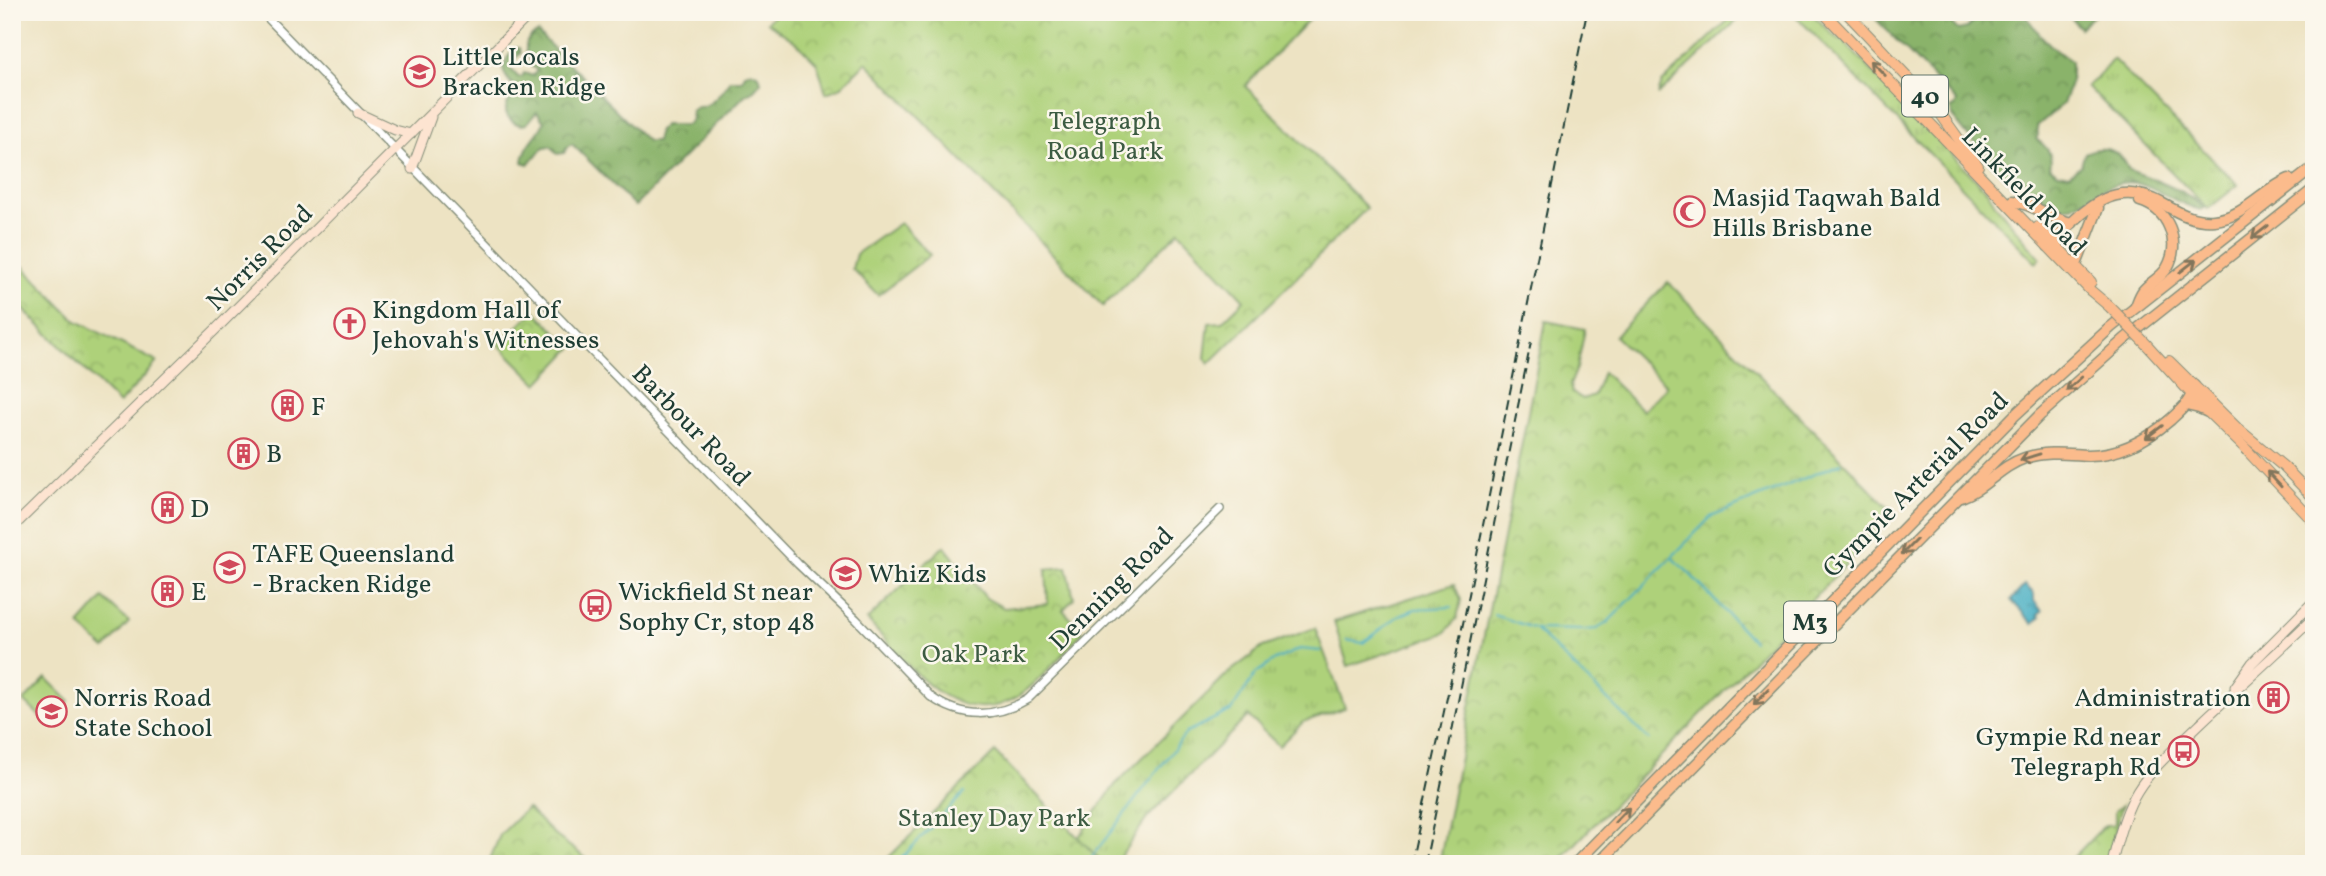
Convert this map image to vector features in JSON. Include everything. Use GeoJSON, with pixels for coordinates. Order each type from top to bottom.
{"type":"FeatureCollection","features":[{"type":"Feature","properties":{"kind":"highway","name":"Gympie Arterial Road"},"geometry":{"type":"LineString","coordinates":[[1575,864],[2015,415],[2082,352],[2314,167]]}},
{"type":"Feature","properties":{"kind":"highway"},"geometry":{"type":"LineString","coordinates":[[2053,246],[2072,223],[2096,202],[2106,198],[2129,193],[2149,197],[2191,218],[2214,220],[2245,209],[2286,180],[2303,175]]}},
{"type":"Feature","properties":{"kind":"highway","name":"Gympie Arterial Road"},"geometry":{"type":"LineString","coordinates":[[1598,864],[2040,415],[2125,339],[2314,189]]}},
{"type":"Feature","properties":{"kind":"highway"},"geometry":{"type":"LineString","coordinates":[[2012,201],[2021,202],[2054,219],[2072,223]]}},
{"type":"Feature","properties":{"kind":"highway"},"geometry":{"type":"LineString","coordinates":[[2053,246],[2098,208],[2119,201],[2143,202],[2158,211],[2170,226],[2174,244],[2171,259],[2161,275],[2142,292],[2135,309]]}},
{"type":"Feature","properties":{"kind":"highway"},"geometry":{"type":"LineString","coordinates":[[2076,264],[2098,208]]}},
{"type":"Feature","properties":{"kind":"highway"},"geometry":{"type":"LineString","coordinates":[[1957,498],[1973,492],[2008,466],[2030,457],[2049,452],[2103,454],[2135,445],[2161,428],[2186,405],[2193,390]]}},
{"type":"Feature","properties":{"kind":"highway"},"geometry":{"type":"LineString","coordinates":[[2186,405],[2208,412]]}},
{"type":"Feature","properties":{"kind":"main road","name":"Norris Road"},"geometry":{"type":"LineString","coordinates":[[12,528],[217,328],[532,12]]}},
{"type":"Feature","properties":{"kind":"main road","name":"Linkfield Road"},"geometry":{"type":"LineString","coordinates":[[1824,12],[2053,246],[2076,264],[2110,307]]}},
{"type":"Feature","properties":{"kind":"main road","name":"Linkfield Road"},"geometry":{"type":"LineString","coordinates":[[1846,12],[1935,106],[1981,169],[2147,345],[2170,362],[2208,412],[2314,522]]}},
{"type":"Feature","properties":{"kind":"main road"},"geometry":{"type":"LineString","coordinates":[[412,169],[433,112]]}},
{"type":"Feature","properties":{"kind":"main road"},"geometry":{"type":"LineString","coordinates":[[358,113],[395,130],[411,134]]}},
{"type":"Feature","properties":{"kind":"main road","name":"Linkfield Road"},"geometry":{"type":"LineString","coordinates":[[2193,390],[2284,467],[2314,498]]}},
{"type":"Feature","properties":{"kind":"main road"},"geometry":{"type":"LineString","coordinates":[[2232,691],[2252,663],[2314,601]]}},
{"type":"Feature","properties":{"kind":"main road"},"geometry":{"type":"LineString","coordinates":[[2112,864],[2121,827],[2136,793],[2155,768],[2232,691],[2314,618]]}},
{"type":"Feature","properties":{"kind":"street","name":"Barbour Road"},"geometry":{"type":"LineString","coordinates":[[261,12],[931,697],[967,714],[993,713]]}},
{"type":"Feature","properties":{"kind":"street","name":"Denning Road"},"geometry":{"type":"LineString","coordinates":[[993,713],[1014,707],[1028,699],[1220,509]]}},
{"type":"Feature","properties":{"kind":"green space","name":"Telegraph Road Park"},"geometry":{"type":"Polygon","coordinates":[[[777,12],[818,12],[823,17],[829,12],[1316,12],[1245,86],[1367,208],[1209,364],[1205,358],[1209,323],[1222,322],[1244,300],[1179,231],[1103,306],[866,62],[840,88],[826,93],[817,63],[797,43],[767,22],[777,12]]]}},
{"type":"Feature","properties":{"kind":"green space"},"geometry":{"type":"Polygon","coordinates":[[[1737,12],[1746,12],[1658,95],[1662,83],[1737,12]]]}},
{"type":"Feature","properties":{"kind":"green space"},"geometry":{"type":"Polygon","coordinates":[[[1792,12],[1810,12],[1844,42],[1988,192],[1997,207],[2040,258],[2036,263],[1792,12]]]}},
{"type":"Feature","properties":{"kind":"green space"},"geometry":{"type":"Polygon","coordinates":[[[1869,12],[1940,12],[1958,30],[1967,28],[1983,12],[2023,12],[2044,39],[2071,61],[2071,81],[2063,104],[2037,126],[2036,139],[2048,151],[2051,158],[2050,167],[2058,173],[2069,175],[2081,165],[2085,153],[2099,149],[2111,150],[2121,157],[2129,170],[2180,191],[2204,208],[2193,208],[2144,185],[2127,182],[2111,186],[2071,206],[2055,208],[2039,202],[2005,177],[1989,160],[1952,116],[1951,109],[1957,102],[1869,12]]]}},
{"type":"Feature","properties":{"kind":"green space"},"geometry":{"type":"Polygon","coordinates":[[[2066,12],[2098,12],[2080,28],[2066,12]]]}},
{"type":"Feature","properties":{"kind":"green space"},"geometry":{"type":"Polygon","coordinates":[[[538,33],[647,141],[656,141],[659,130],[664,125],[687,125],[692,119],[691,111],[711,102],[730,80],[742,80],[745,74],[751,71],[759,75],[761,82],[635,206],[572,144],[564,153],[557,154],[551,146],[544,147],[528,164],[523,162],[526,151],[544,122],[537,112],[526,124],[515,123],[510,118],[506,108],[516,89],[503,69],[514,48],[519,48],[521,53],[509,67],[518,77],[522,77],[524,73],[533,76],[537,70],[531,66],[526,46],[529,38],[538,33]]]}},
{"type":"Feature","properties":{"kind":"green space"},"geometry":{"type":"Polygon","coordinates":[[[2113,59],[2238,185],[2208,209],[2087,86],[2113,59]]]}},
{"type":"Feature","properties":{"kind":"green space"},"geometry":{"type":"Polygon","coordinates":[[[900,223],[930,255],[878,295],[852,269],[856,254],[900,223]]]}},
{"type":"Feature","properties":{"kind":"green space"},"geometry":{"type":"Polygon","coordinates":[[[12,255],[75,320],[157,362],[119,404],[12,298],[12,255]]]}},
{"type":"Feature","properties":{"kind":"green space"},"geometry":{"type":"Polygon","coordinates":[[[1668,282],[1895,514],[1556,864],[1439,864],[1546,321],[1585,329],[1577,368],[1570,385],[1572,393],[1583,399],[1594,395],[1603,372],[1643,411],[1667,386],[1615,336],[1668,282]]]}},
{"type":"Feature","properties":{"kind":"green space"},"geometry":{"type":"Polygon","coordinates":[[[535,311],[572,348],[538,384],[498,344],[535,311]]]}},
{"type":"Feature","properties":{"kind":"green space","name":"Oak Park"},"geometry":{"type":"Polygon","coordinates":[[[944,546],[986,598],[1004,608],[1048,604],[1046,569],[1067,567],[1074,598],[1063,610],[1083,632],[1043,675],[1017,697],[994,706],[972,707],[952,700],[915,672],[867,620],[944,546]]]}},
{"type":"Feature","properties":{"kind":"green space"},"geometry":{"type":"Polygon","coordinates":[[[1454,584],[1461,600],[1457,618],[1445,633],[1348,666],[1334,622],[1454,584]]]}},
{"type":"Feature","properties":{"kind":"green space"},"geometry":{"type":"Polygon","coordinates":[[[103,598],[129,622],[105,649],[79,625],[103,598]]]}},
{"type":"Feature","properties":{"kind":"green space"},"geometry":{"type":"Polygon","coordinates":[[[1315,628],[1345,708],[1303,722],[1279,746],[1248,716],[1148,817],[1115,864],[1104,864],[1078,838],[1115,785],[1227,674],[1263,647],[1315,628]]]}},
{"type":"Feature","properties":{"kind":"green space"},"geometry":{"type":"Polygon","coordinates":[[[46,678],[69,701],[48,724],[24,701],[46,678]]]}},
{"type":"Feature","properties":{"kind":"green space","name":"Stanley Day Park"},"geometry":{"type":"Polygon","coordinates":[[[995,752],[1104,864],[882,864],[995,752]]]}},
{"type":"Feature","properties":{"kind":"green space"},"geometry":{"type":"Polygon","coordinates":[[[2122,805],[2107,864],[2067,864],[2105,825],[2115,822],[2115,811],[2122,805]]]}},
{"type":"Feature","properties":{"kind":"green space"},"geometry":{"type":"Polygon","coordinates":[[[527,808],[556,836],[594,864],[488,864],[500,835],[527,808]]]}},
{"type":"Feature","properties":{"kind":"water"},"geometry":{"type":"Polygon","coordinates":[[[2025,585],[2034,594],[2034,601],[2042,611],[2033,624],[2011,600],[2025,585]]]}},
{"type":"Feature","properties":{"kind":"waterway"},"geometry":{"type":"LineString","coordinates":[[1494,615],[1536,629],[1597,629],[1607,623],[1711,517],[1841,463]]}},
{"type":"Feature","properties":{"kind":"waterway"},"geometry":{"type":"LineString","coordinates":[[1673,559],[1753,641]]}},
{"type":"Feature","properties":{"kind":"waterway"},"geometry":{"type":"LineString","coordinates":[[1346,640],[1363,643],[1397,617],[1415,609],[1452,607]]}},
{"type":"Feature","properties":{"kind":"waterway"},"geometry":{"type":"LineString","coordinates":[[1537,631],[1649,740]]}},
{"type":"Feature","properties":{"kind":"waterway"},"geometry":{"type":"LineString","coordinates":[[1090,859],[1187,732],[1232,710],[1256,673],[1275,660],[1300,649],[1321,651]]}},
{"type":"Feature","properties":{"kind":"waterway"},"geometry":{"type":"LineString","coordinates":[[896,864],[964,793]]}},
{"type":"Feature","properties":{"kind":"railway"},"geometry":{"type":"LineString","coordinates":[[1411,864],[1464,619],[1587,12]]}},
{"type":"Feature","properties":{"kind":"railway"},"geometry":{"type":"LineString","coordinates":[[1425,864],[1531,342]]}},
{"type":"Feature","properties":{"kind":"place","name":"Little Locals Bracken Ridge"},"geometry":{"type":"Point","coordinates":[419,71]}},
{"type":"Feature","properties":{"kind":"place","name":"Masjid Taqwah Bald Hills Brisbane"},"geometry":{"type":"Point","coordinates":[1689,212]}},
{"type":"Feature","properties":{"kind":"place","name":"Kingdom Hall of Jehovah's Witnesses"},"geometry":{"type":"Point","coordinates":[349,324]}},
{"type":"Feature","properties":{"kind":"place","name":"F"},"geometry":{"type":"Point","coordinates":[288,406]}},
{"type":"Feature","properties":{"kind":"place","name":"B"},"geometry":{"type":"Point","coordinates":[243,453]}},
{"type":"Feature","properties":{"kind":"place","name":"D"},"geometry":{"type":"Point","coordinates":[167,508]}},
{"type":"Feature","properties":{"kind":"place","name":"TAFE Queensland - Bracken Ridge"},"geometry":{"type":"Point","coordinates":[229,568]}},
{"type":"Feature","properties":{"kind":"place","name":"Whiz Kids"},"geometry":{"type":"Point","coordinates":[845,573]}},
{"type":"Feature","properties":{"kind":"place","name":"E"},"geometry":{"type":"Point","coordinates":[168,591]}},
{"type":"Feature","properties":{"kind":"place","name":"Wickfield St near Sophy Cr, stop 48"},"geometry":{"type":"Point","coordinates":[595,606]}},
{"type":"Feature","properties":{"kind":"place","name":"Administration"},"geometry":{"type":"Point","coordinates":[2274,697]}},
{"type":"Feature","properties":{"kind":"place","name":"Norris Road State School"},"geometry":{"type":"Point","coordinates":[51,712]}},
{"type":"Feature","properties":{"kind":"place","name":"Gympie Rd near Telegraph Rd"},"geometry":{"type":"Point","coordinates":[2184,751]}}]}
